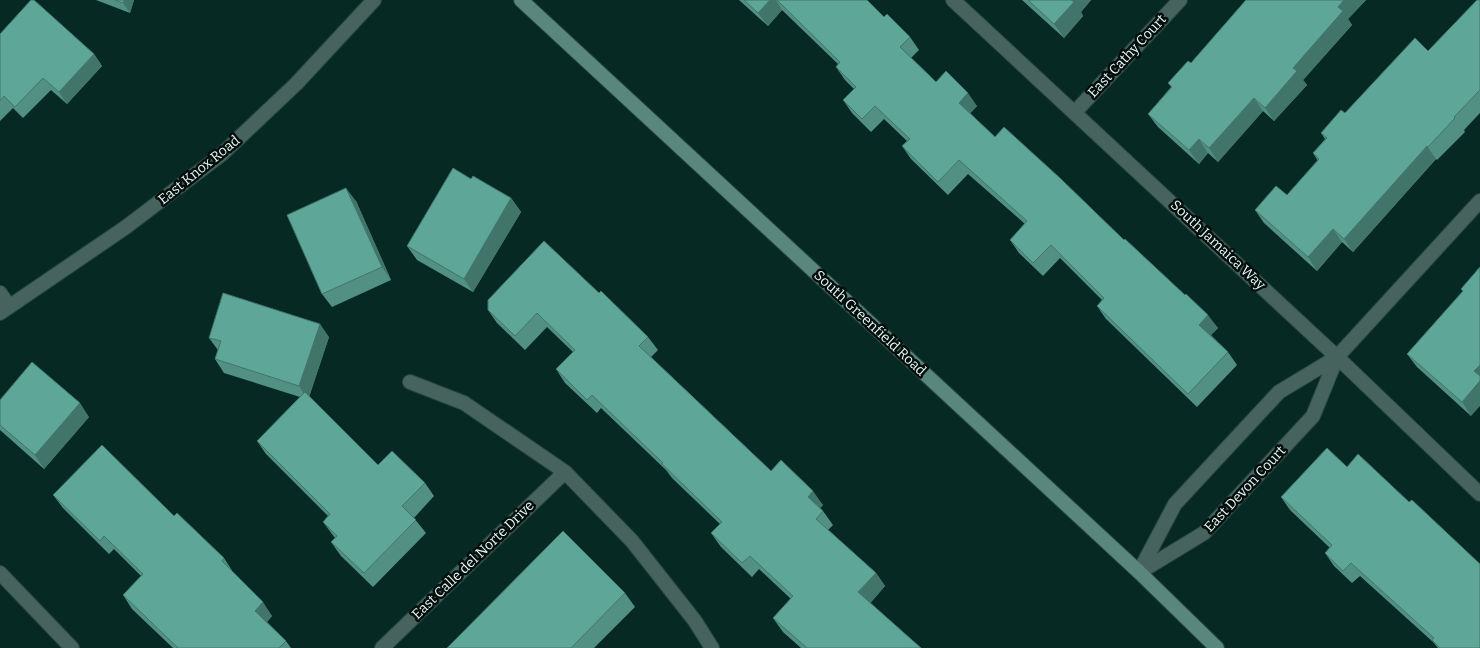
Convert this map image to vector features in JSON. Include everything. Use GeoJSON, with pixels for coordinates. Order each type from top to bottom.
{"type":"FeatureCollection","features":[{"type":"Feature","properties":{"kind":"main road","name":"South Greenfield Road"},"geometry":{"type":"LineString","coordinates":[[521,0],[1139,572],[1217,648]]}},
{"type":"Feature","properties":{"kind":"street","name":"East Knox Road"},"geometry":{"type":"LineString","coordinates":[[4,310],[126,227],[222,154],[296,84],[374,0]]}},
{"type":"Feature","properties":{"kind":"street","name":"South Jamaica Way"},"geometry":{"type":"LineString","coordinates":[[953,0],[1337,356],[1480,494]]}},
{"type":"Feature","properties":{"kind":"street","name":"East Cathy Court"},"geometry":{"type":"LineString","coordinates":[[1075,112],[1180,0]]}},
{"type":"Feature","properties":{"kind":"street","name":"East Devon Court"},"geometry":{"type":"LineString","coordinates":[[1139,572],[1178,500],[1279,392],[1337,356],[1480,201]]}},
{"type":"Feature","properties":{"kind":"street"},"geometry":{"type":"LineString","coordinates":[[0,293],[4,310]]}},
{"type":"Feature","properties":{"kind":"street","name":"East Devon Court"},"geometry":{"type":"LineString","coordinates":[[1139,572],[1204,533],[1313,416],[1337,356]]}},
{"type":"Feature","properties":{"kind":"street"},"geometry":{"type":"LineString","coordinates":[[410,382],[464,403],[565,472],[632,541],[695,621],[712,648]]}},
{"type":"Feature","properties":{"kind":"street","name":"East Calle del Norte Drive"},"geometry":{"type":"LineString","coordinates":[[382,648],[565,472]]}},
{"type":"Feature","properties":{"kind":"street"},"geometry":{"type":"LineString","coordinates":[[0,573],[72,648]]}},
{"type":"Feature","properties":{"kind":"building"},"geometry":{"type":"Polygon","coordinates":[[[31,0],[34,0],[94,54],[59,92],[43,78],[15,107],[4,96],[0,101],[0,34],[31,0]]]}},
{"type":"Feature","properties":{"kind":"building"},"geometry":{"type":"Polygon","coordinates":[[[744,0],[770,0],[758,13],[744,0]]]}},
{"type":"Feature","properties":{"kind":"building"},"geometry":{"type":"Polygon","coordinates":[[[777,0],[867,0],[884,17],[887,14],[910,37],[900,47],[936,82],[946,71],[968,93],[959,103],[995,137],[1004,127],[1124,240],[1186,294],[1208,315],[1199,325],[1228,352],[1188,394],[1097,306],[1104,298],[1051,245],[1033,263],[1010,240],[1027,221],[959,160],[938,182],[902,146],[910,139],[875,106],[862,119],[843,100],[856,87],[836,67],[840,62],[777,0]]]}},
{"type":"Feature","properties":{"kind":"building"},"geometry":{"type":"Polygon","coordinates":[[[1028,0],[1071,0],[1074,2],[1054,24],[1028,0]]]}},
{"type":"Feature","properties":{"kind":"building"},"geometry":{"type":"Polygon","coordinates":[[[1246,0],[1344,0],[1338,7],[1343,11],[1293,68],[1297,71],[1265,108],[1254,98],[1209,148],[1199,139],[1189,150],[1148,114],[1172,87],[1168,83],[1188,61],[1191,63],[1246,0]]]}},
{"type":"Feature","properties":{"kind":"building"},"geometry":{"type":"Polygon","coordinates":[[[1477,0],[1480,0],[1480,90],[1344,239],[1333,229],[1308,257],[1255,210],[1276,186],[1287,195],[1319,159],[1313,153],[1327,138],[1321,133],[1341,110],[1345,113],[1415,38],[1428,51],[1477,0]]]}},
{"type":"Feature","properties":{"kind":"building"},"geometry":{"type":"Polygon","coordinates":[[[453,168],[471,179],[473,176],[511,198],[464,279],[407,246],[453,168]]]}},
{"type":"Feature","properties":{"kind":"building"},"geometry":{"type":"Polygon","coordinates":[[[346,188],[382,267],[322,294],[287,215],[346,188]]]}},
{"type":"Feature","properties":{"kind":"building"},"geometry":{"type":"Polygon","coordinates":[[[544,241],[599,293],[601,291],[648,337],[639,346],[771,471],[781,460],[813,491],[808,497],[823,511],[816,519],[876,573],[858,592],[921,648],[807,648],[773,618],[793,596],[750,556],[742,563],[711,533],[722,522],[592,395],[587,400],[556,369],[575,350],[537,313],[515,336],[488,310],[488,300],[544,241]]]}},
{"type":"Feature","properties":{"kind":"building"},"geometry":{"type":"Polygon","coordinates":[[[1480,267],[1480,365],[1474,371],[1480,376],[1480,381],[1462,402],[1407,354],[1463,291],[1461,289],[1480,267]]]}},
{"type":"Feature","properties":{"kind":"building"},"geometry":{"type":"Polygon","coordinates":[[[223,293],[320,324],[299,386],[215,359],[221,341],[209,338],[223,293]]]}},
{"type":"Feature","properties":{"kind":"building"},"geometry":{"type":"Polygon","coordinates":[[[32,362],[80,403],[35,455],[0,425],[0,400],[32,362]]]}},
{"type":"Feature","properties":{"kind":"building"},"geometry":{"type":"Polygon","coordinates":[[[305,392],[378,465],[392,451],[425,483],[402,506],[416,520],[364,573],[331,542],[337,536],[323,522],[330,514],[257,441],[305,392]]]}},
{"type":"Feature","properties":{"kind":"building"},"geometry":{"type":"Polygon","coordinates":[[[102,445],[174,516],[177,513],[224,558],[222,561],[263,602],[255,611],[286,641],[279,648],[178,648],[123,595],[143,574],[104,536],[100,541],[53,495],[102,445]]]}},
{"type":"Feature","properties":{"kind":"building"},"geometry":{"type":"Polygon","coordinates":[[[1327,448],[1347,467],[1358,454],[1409,502],[1412,500],[1480,564],[1480,648],[1440,648],[1432,640],[1434,638],[1351,563],[1343,571],[1325,553],[1332,545],[1281,497],[1327,448]]]}},
{"type":"Feature","properties":{"kind":"building"},"geometry":{"type":"Polygon","coordinates":[[[563,531],[625,593],[571,648],[447,648],[563,531]]]}}]}
